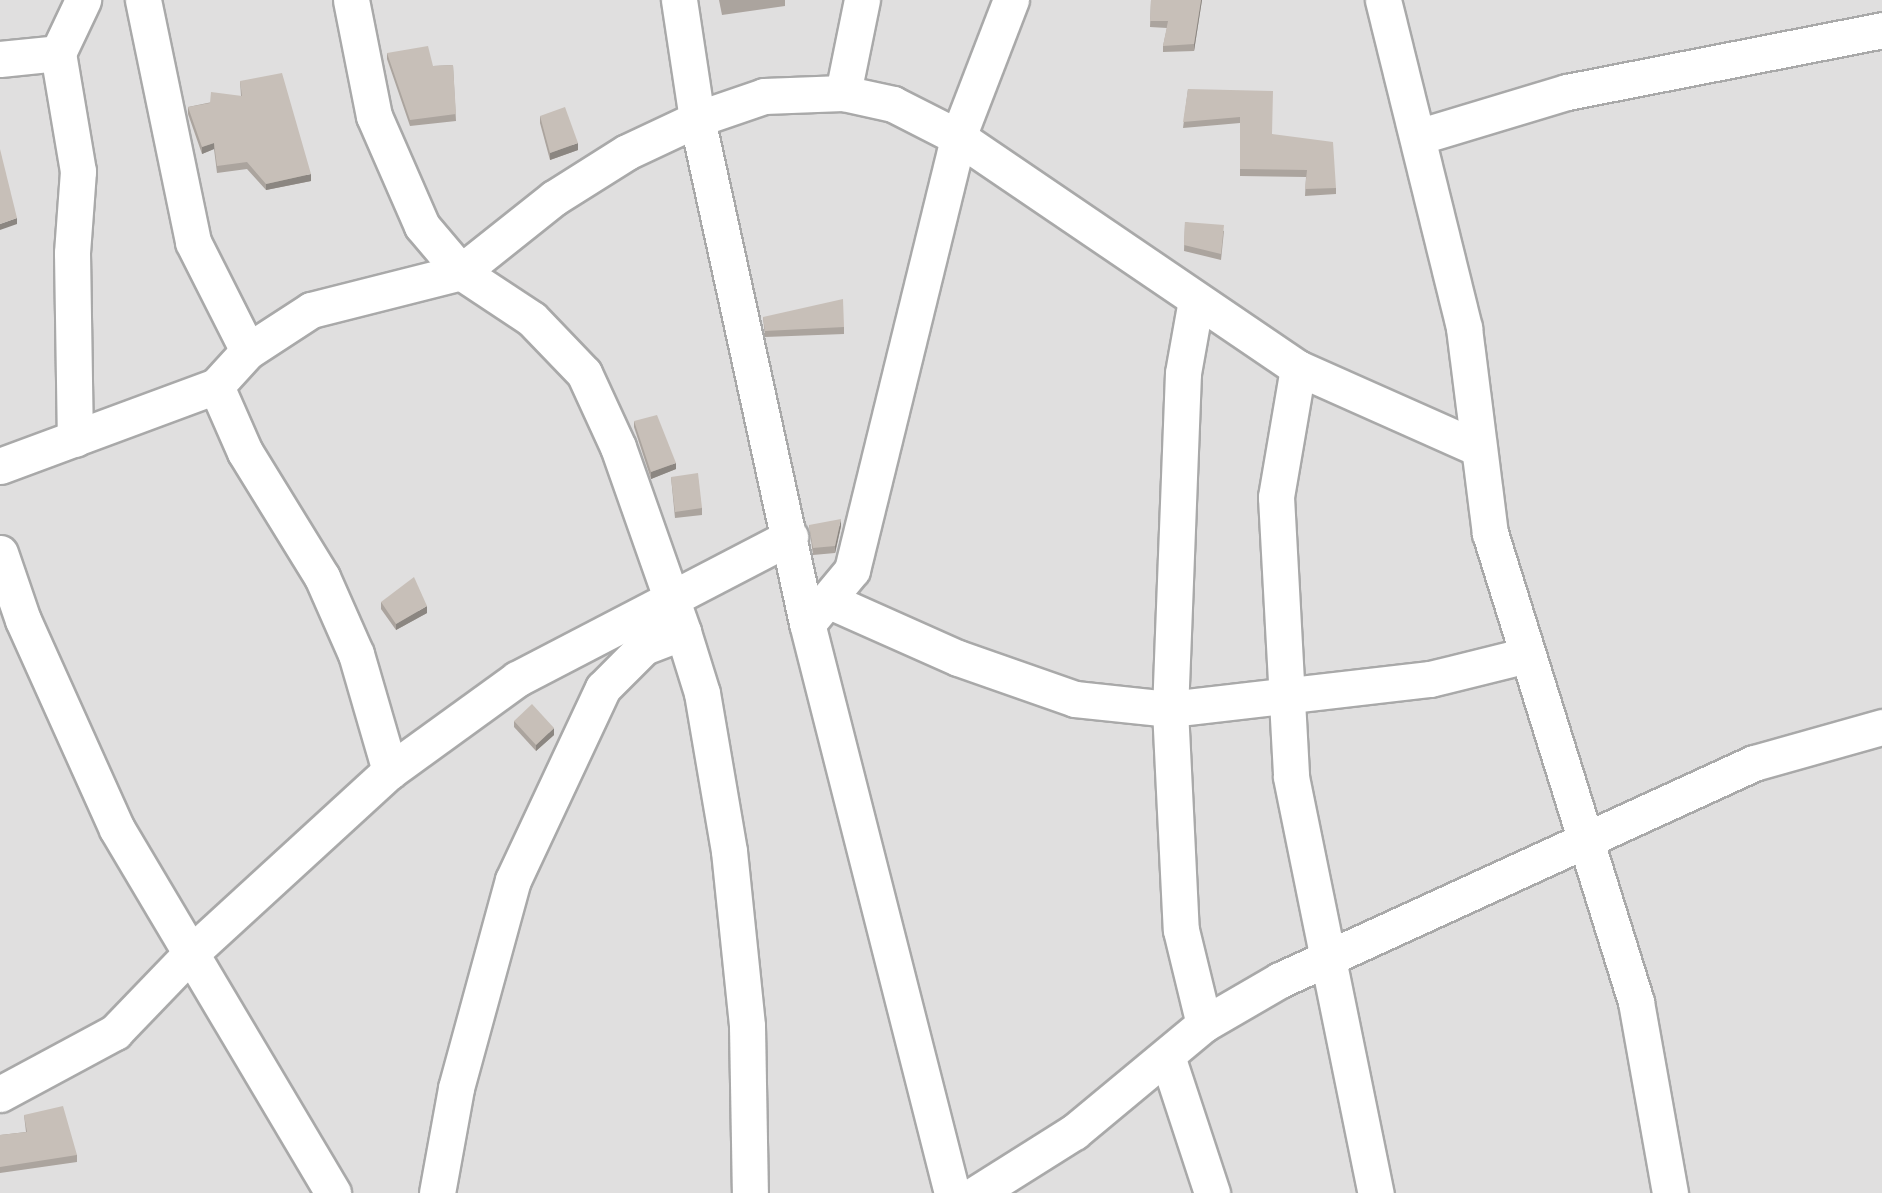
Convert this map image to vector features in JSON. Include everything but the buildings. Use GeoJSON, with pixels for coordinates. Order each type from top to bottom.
{"type":"FeatureCollection","features":[{"type":"Feature","properties":{"kind":"street"},"geometry":{"type":"LineString","coordinates":[[75,439],[72,253],[78,171],[58,53],[83,0]]}},
{"type":"Feature","properties":{"kind":"street"},"geometry":{"type":"LineString","coordinates":[[143,0],[193,242],[248,351]]}},
{"type":"Feature","properties":{"kind":"street"},"geometry":{"type":"LineString","coordinates":[[351,0],[374,116],[422,226],[461,272],[532,319],[584,373],[618,447],[683,632],[702,693],[729,850],[747,1026],[750,1193]]}},
{"type":"Feature","properties":{"kind":"street"},"geometry":{"type":"LineString","coordinates":[[678,0],[697,119],[790,537],[819,612],[952,1193]]}},
{"type":"Feature","properties":{"kind":"street"},"geometry":{"type":"LineString","coordinates":[[844,93],[862,0]]}},
{"type":"Feature","properties":{"kind":"street"},"geometry":{"type":"LineString","coordinates":[[819,612],[852,570],[958,137],[1011,0]]}},
{"type":"Feature","properties":{"kind":"street"},"geometry":{"type":"LineString","coordinates":[[1383,0],[1421,136],[1464,328],[1490,533],[1583,843],[1636,1002],[1669,1193]]}},
{"type":"Feature","properties":{"kind":"street"},"geometry":{"type":"LineString","coordinates":[[1421,136],[1567,92],[1882,30]]}},
{"type":"Feature","properties":{"kind":"street"},"geometry":{"type":"LineString","coordinates":[[0,59],[58,53]]}},
{"type":"Feature","properties":{"kind":"street"},"geometry":{"type":"LineString","coordinates":[[0,466],[216,386],[248,351],[311,310],[461,272],[554,198],[627,152],[697,119],[764,96],[844,93],[892,104],[958,137],[1298,368],[1478,447]]}},
{"type":"Feature","properties":{"kind":"street"},"geometry":{"type":"LineString","coordinates":[[1196,300],[1183,373],[1170,709],[1181,930],[1204,1024]]}},
{"type":"Feature","properties":{"kind":"street"},"geometry":{"type":"LineString","coordinates":[[1298,368],[1276,497],[1290,692],[1291,778],[1324,960],[1376,1193]]}},
{"type":"Feature","properties":{"kind":"street"},"geometry":{"type":"LineString","coordinates":[[216,386],[245,453],[327,590],[356,654],[390,771]]}},
{"type":"Feature","properties":{"kind":"street"},"geometry":{"type":"LineString","coordinates":[[0,1094],[115,1032],[190,954],[390,771],[517,679],[790,537]]}},
{"type":"Feature","properties":{"kind":"street"},"geometry":{"type":"LineString","coordinates":[[0,553],[23,620],[117,829],[333,1193]]}},
{"type":"Feature","properties":{"kind":"street"},"geometry":{"type":"LineString","coordinates":[[819,612],[1075,699],[1170,709],[1290,692],[1430,679],[1527,655]]}},
{"type":"Feature","properties":{"kind":"street"},"geometry":{"type":"LineString","coordinates":[[437,1193],[456,1088],[519,868],[603,688],[645,647],[683,632]]}},
{"type":"Feature","properties":{"kind":"street"},"geometry":{"type":"LineString","coordinates":[[977,1193],[1074,1132],[1168,1059],[1204,1024],[1324,960],[1754,763],[1882,727]]}},
{"type":"Feature","properties":{"kind":"street"},"geometry":{"type":"LineString","coordinates":[[1168,1059],[1212,1193]]}},
{"type":"Feature","properties":{"kind":"shaded area"},"geometry":{"type":"Polygon","coordinates":[[[0,0],[1882,0],[1882,1193],[0,1193],[0,0]]]}}]}
